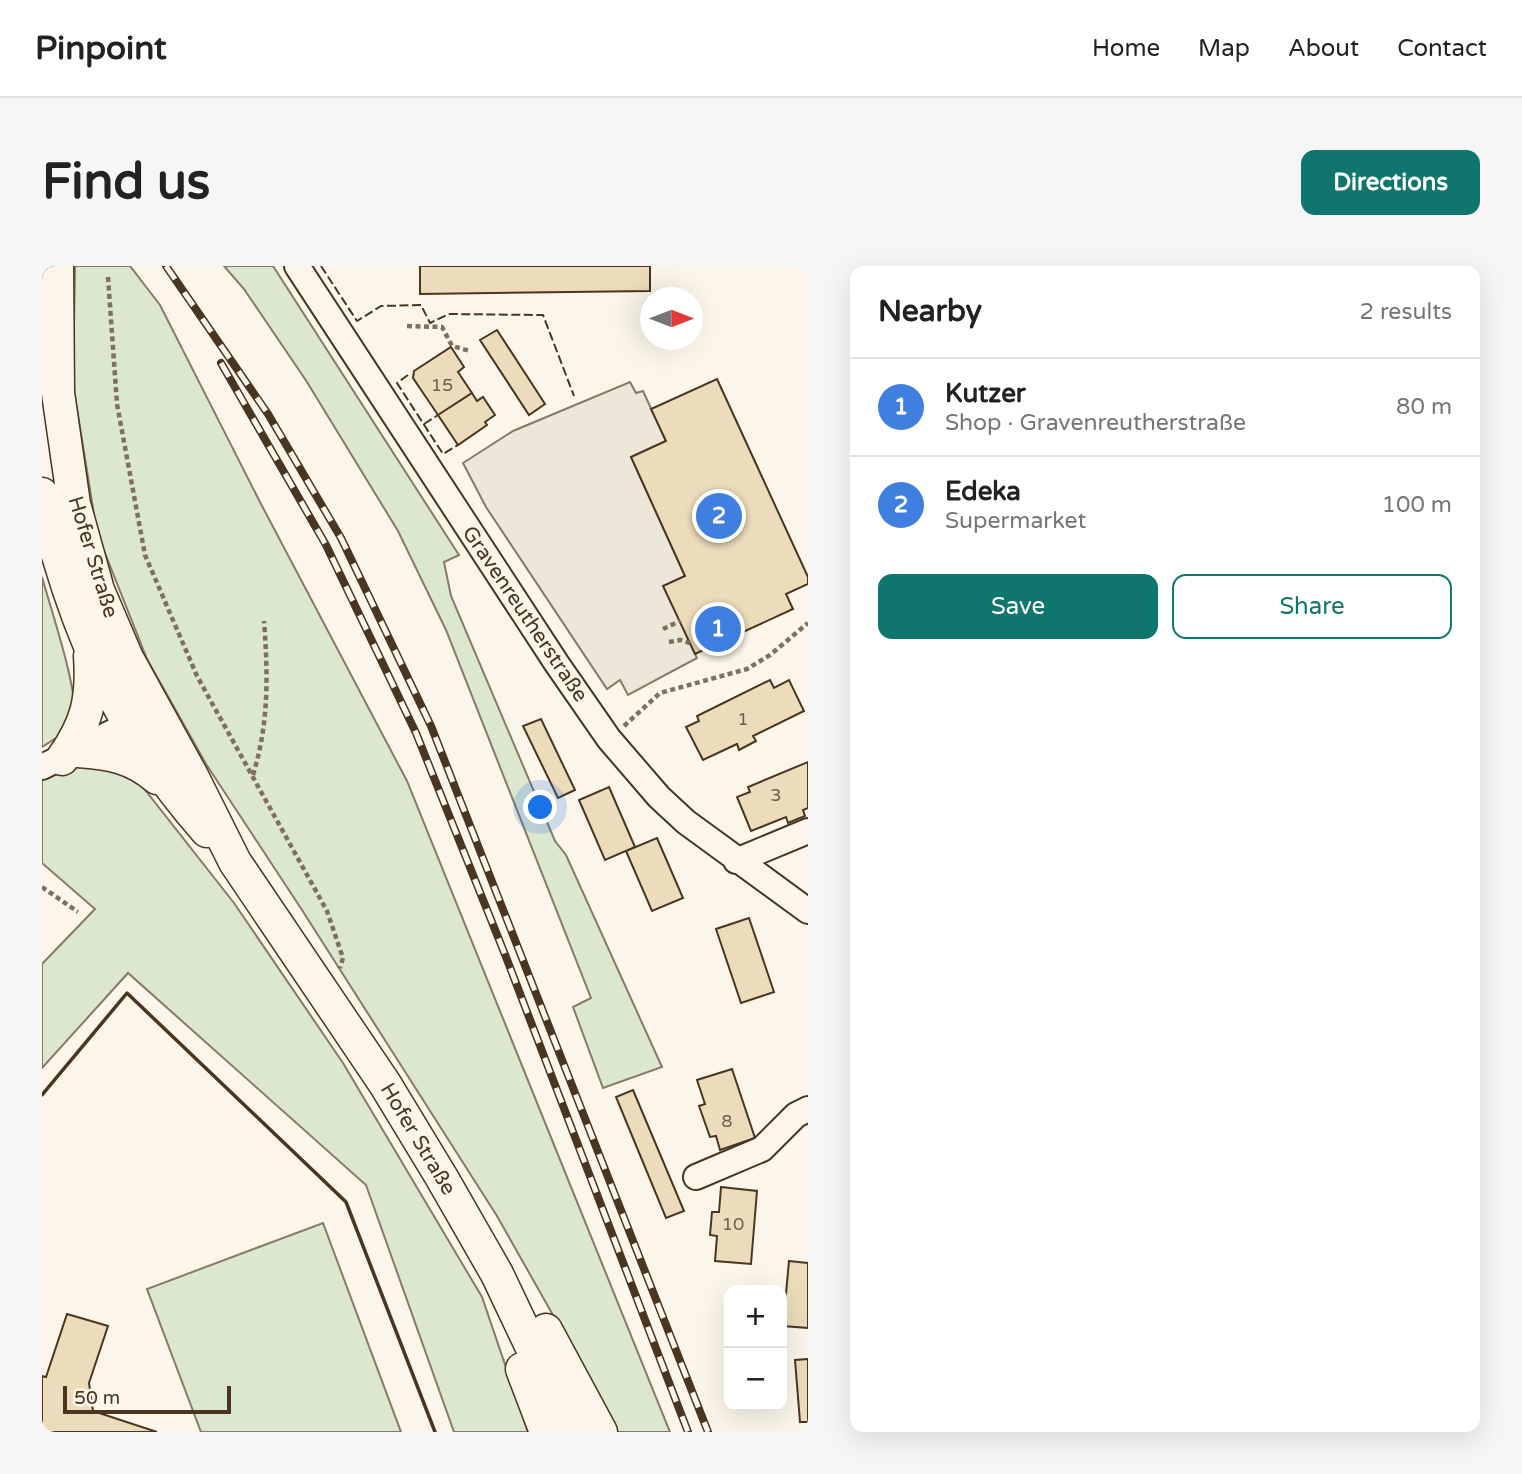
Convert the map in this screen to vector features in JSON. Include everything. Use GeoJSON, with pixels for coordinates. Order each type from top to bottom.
{"type":"FeatureCollection","features":[{"type":"Feature","properties":{"kind":"main road","name":"Hofer Straße"},"geometry":{"type":"LineString","coordinates":[[57,266],[58,393],[74,504],[98,590],[127,658],[235,862],[385,1084],[497,1274],[572,1432]]}},
{"type":"Feature","properties":{"kind":"main road","name":"Hofer Straße"},"geometry":{"type":"LineString","coordinates":[[42,494],[66,587],[90,651],[128,726],[170,789],[235,862]]}},
{"type":"Feature","properties":{"kind":"main road"},"geometry":{"type":"LineString","coordinates":[[61,759],[81,733],[89,705],[90,651]]}},
{"type":"Feature","properties":{"kind":"main road"},"geometry":{"type":"LineString","coordinates":[[61,759],[108,753],[127,758],[147,769],[170,789]]}},
{"type":"Feature","properties":{"kind":"main road"},"geometry":{"type":"LineString","coordinates":[[497,1274],[509,1335],[546,1432]]}},
{"type":"Feature","properties":{"kind":"main road"},"geometry":{"type":"LineString","coordinates":[[497,1274],[540,1320],[601,1432]]}},
{"type":"Feature","properties":{"kind":"street","name":"Gravenreutherstraße"},"geometry":{"type":"LineString","coordinates":[[297,266],[556,664],[609,738],[659,797],[709,842],[808,911]]}},
{"type":"Feature","properties":{"kind":"street"},"geometry":{"type":"LineString","coordinates":[[61,759],[155,710]]}},
{"type":"Feature","properties":{"kind":"street"},"geometry":{"type":"LineString","coordinates":[[736,861],[808,831]]}},
{"type":"Feature","properties":{"kind":"street"},"geometry":{"type":"LineString","coordinates":[[696,1177],[762,1149],[796,1115],[808,1109]]}},
{"type":"Feature","properties":{"kind":"path"},"geometry":{"type":"LineString","coordinates":[[108,277],[117,404],[145,555],[197,676],[327,911],[342,958],[329,1003]]}},
{"type":"Feature","properties":{"kind":"path"},"geometry":{"type":"LineString","coordinates":[[407,326],[442,327],[452,346],[470,351]]}},
{"type":"Feature","properties":{"kind":"path"},"geometry":{"type":"LineString","coordinates":[[253,777],[264,740],[269,689],[264,621]]}},
{"type":"Feature","properties":{"kind":"path"},"geometry":{"type":"LineString","coordinates":[[663,629],[680,621]]}},
{"type":"Feature","properties":{"kind":"path"},"geometry":{"type":"LineString","coordinates":[[609,738],[660,693],[747,669],[770,655],[808,623]]}},
{"type":"Feature","properties":{"kind":"path"},"geometry":{"type":"LineString","coordinates":[[669,642],[680,640],[690,643]]}},
{"type":"Feature","properties":{"kind":"path"},"geometry":{"type":"LineString","coordinates":[[42,887],[78,912]]}},
{"type":"Feature","properties":{"kind":"green space"},"geometry":{"type":"Polygon","coordinates":[[[75,266],[130,266],[160,305],[407,781],[670,1432],[615,1432],[593,1386],[497,1216],[206,764],[147,659],[97,533],[73,384],[75,266]]]}},
{"type":"Feature","properties":{"kind":"green space"},"geometry":{"type":"Polygon","coordinates":[[[224,266],[273,266],[459,555],[444,562],[451,596],[555,841],[566,855],[662,1067],[603,1088],[573,1007],[591,998],[446,630],[398,531],[307,382],[244,289],[224,266]]]}},
{"type":"Feature","properties":{"kind":"green space"},"geometry":{"type":"Polygon","coordinates":[[[42,577],[67,666],[74,712],[67,729],[42,747],[42,577]]]}},
{"type":"Feature","properties":{"kind":"green space"},"geometry":{"type":"Polygon","coordinates":[[[75,765],[131,772],[234,903],[343,1063],[482,1297],[528,1432],[454,1432],[366,1185],[128,973],[42,1068],[42,964],[95,909],[42,863],[42,779],[75,765]]]}},
{"type":"Feature","properties":{"kind":"green space"},"geometry":{"type":"Polygon","coordinates":[[[323,1223],[401,1432],[201,1432],[147,1289],[323,1223]]]}},
{"type":"Feature","properties":{"kind":"shaded area"},"geometry":{"type":"Polygon","coordinates":[[[630,382],[636,393],[643,391],[666,441],[631,457],[685,576],[664,586],[697,658],[628,695],[620,680],[607,689],[486,507],[463,463],[513,431],[630,382]]]}},
{"type":"Feature","properties":{"kind":"building"},"geometry":{"type":"Polygon","coordinates":[[[420,266],[650,266],[650,287],[640,287],[640,291],[420,294],[420,266]]]}},
{"type":"Feature","properties":{"kind":"building"},"geometry":{"type":"Polygon","coordinates":[[[497,330],[545,404],[529,415],[480,340],[497,330]]]}},
{"type":"Feature","properties":{"kind":"building"},"geometry":{"type":"Polygon","coordinates":[[[451,347],[464,367],[458,372],[472,393],[438,415],[413,378],[414,371],[451,347]]]}},
{"type":"Feature","properties":{"kind":"building"},"geometry":{"type":"Polygon","coordinates":[[[717,379],[808,577],[808,584],[786,594],[793,609],[695,654],[663,586],[685,576],[631,457],[666,441],[651,409],[717,379]]]}},
{"type":"Feature","properties":{"kind":"building"},"geometry":{"type":"Polygon","coordinates":[[[472,393],[477,401],[483,397],[495,415],[485,422],[487,425],[458,445],[438,415],[472,393]]]}},
{"type":"Feature","properties":{"kind":"building"},"geometry":{"type":"Polygon","coordinates":[[[770,680],[774,688],[789,680],[804,711],[753,736],[756,741],[739,750],[737,744],[703,760],[686,727],[699,721],[697,716],[770,680]]]}},
{"type":"Feature","properties":{"kind":"building"},"geometry":{"type":"Polygon","coordinates":[[[541,719],[575,790],[558,798],[523,726],[541,719]]]}},
{"type":"Feature","properties":{"kind":"building"},"geometry":{"type":"Polygon","coordinates":[[[808,762],[808,808],[803,810],[805,816],[788,823],[786,817],[751,831],[737,797],[750,792],[748,787],[808,762]]]}},
{"type":"Feature","properties":{"kind":"building"},"geometry":{"type":"Polygon","coordinates":[[[609,787],[635,847],[605,860],[579,800],[609,787]]]}},
{"type":"Feature","properties":{"kind":"building"},"geometry":{"type":"Polygon","coordinates":[[[657,838],[683,898],[652,911],[626,851],[657,838]]]}},
{"type":"Feature","properties":{"kind":"building"},"geometry":{"type":"Polygon","coordinates":[[[749,918],[774,992],[741,1003],[716,929],[749,918]]]}},
{"type":"Feature","properties":{"kind":"building"},"geometry":{"type":"Polygon","coordinates":[[[732,1069],[755,1138],[720,1150],[716,1136],[710,1137],[699,1106],[705,1104],[697,1080],[732,1069]]]}},
{"type":"Feature","properties":{"kind":"building"},"geometry":{"type":"Polygon","coordinates":[[[633,1090],[684,1211],[666,1218],[616,1097],[633,1090]]]}},
{"type":"Feature","properties":{"kind":"building"},"geometry":{"type":"Polygon","coordinates":[[[721,1187],[757,1191],[751,1264],[715,1261],[717,1236],[710,1235],[712,1212],[719,1212],[721,1187]]]}},
{"type":"Feature","properties":{"kind":"building"},"geometry":{"type":"Polygon","coordinates":[[[789,1261],[808,1263],[808,1328],[787,1326],[789,1261]]]}},
{"type":"Feature","properties":{"kind":"building"},"geometry":{"type":"Polygon","coordinates":[[[67,1314],[108,1326],[89,1383],[93,1411],[157,1432],[42,1432],[42,1376],[46,1377],[67,1314]]]}},
{"type":"Feature","properties":{"kind":"building"},"geometry":{"type":"Polygon","coordinates":[[[808,1359],[808,1422],[800,1422],[795,1360],[808,1359]]]}},
{"type":"Feature","properties":{"kind":"railway"},"geometry":{"type":"LineString","coordinates":[[166,266],[268,414],[341,538],[431,726],[708,1432]]}},
{"type":"Feature","properties":{"kind":"railway"},"geometry":{"type":"LineString","coordinates":[[221,363],[326,545],[416,733],[506,957],[688,1432]]}},
{"type":"Feature","properties":{"kind":"fence"},"geometry":{"type":"LineString","coordinates":[[321,266],[357,321],[381,306],[421,305],[430,323],[449,314],[543,315],[574,396]]}},
{"type":"Feature","properties":{"kind":"fence"},"geometry":{"type":"LineString","coordinates":[[408,375],[397,383],[443,454],[458,445]]}},
{"type":"Feature","properties":{"kind":"fence"},"geometry":{"type":"LineString","coordinates":[[424,424],[438,415]]}},
{"type":"Feature","properties":{"kind":"wall"},"geometry":{"type":"LineString","coordinates":[[42,1095],[127,993],[346,1202],[435,1432]]}},
{"type":"Feature","properties":{"kind":"place","name":"Edeka"},"geometry":{"type":"Point","coordinates":[719,516]}},
{"type":"Feature","properties":{"kind":"place","name":"Kutzer"},"geometry":{"type":"Point","coordinates":[718,629]}}]}
